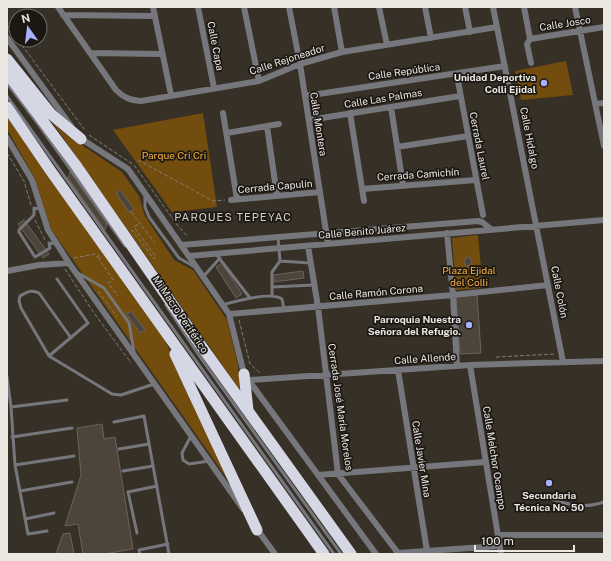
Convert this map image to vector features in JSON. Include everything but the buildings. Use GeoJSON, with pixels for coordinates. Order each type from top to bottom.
{"type":"FeatureCollection","features":[{"type":"Feature","properties":{"kind":"highway"},"geometry":{"type":"LineString","coordinates":[[7,59],[51,114],[81,140]]}},
{"type":"Feature","properties":{"kind":"highway"},"geometry":{"type":"LineString","coordinates":[[7,73],[74,164],[351,554]]}},
{"type":"Feature","properties":{"kind":"highway"},"geometry":{"type":"LineString","coordinates":[[7,107],[50,170],[324,554]]}},
{"type":"Feature","properties":{"kind":"highway"},"geometry":{"type":"LineString","coordinates":[[160,323],[257,530]]}},
{"type":"Feature","properties":{"kind":"highway"},"geometry":{"type":"LineString","coordinates":[[247,373],[248,411]]}},
{"type":"Feature","properties":{"kind":"street","name":"Calle Rejoneador"},"geometry":{"type":"LineString","coordinates":[[58,7],[116,90],[128,99],[141,101],[259,81],[300,64],[342,52],[497,27]]}},
{"type":"Feature","properties":{"kind":"street"},"geometry":{"type":"LineString","coordinates":[[152,7],[171,95]]}},
{"type":"Feature","properties":{"kind":"street","name":"Calle Capa"},"geometry":{"type":"LineString","coordinates":[[198,7],[214,88]]}},
{"type":"Feature","properties":{"kind":"street"},"geometry":{"type":"LineString","coordinates":[[244,7],[259,81]]}},
{"type":"Feature","properties":{"kind":"street","name":"Calle Montera"},"geometry":{"type":"LineString","coordinates":[[289,7],[300,64],[328,244]]}},
{"type":"Feature","properties":{"kind":"street"},"geometry":{"type":"LineString","coordinates":[[334,7],[342,52]]}},
{"type":"Feature","properties":{"kind":"street"},"geometry":{"type":"LineString","coordinates":[[379,7],[387,45]]}},
{"type":"Feature","properties":{"kind":"street"},"geometry":{"type":"LineString","coordinates":[[425,7],[431,38]]}},
{"type":"Feature","properties":{"kind":"street"},"geometry":{"type":"LineString","coordinates":[[465,7],[470,32]]}},
{"type":"Feature","properties":{"kind":"street","name":"Calle Hidalgo"},"geometry":{"type":"LineString","coordinates":[[493,7],[537,225]]}},
{"type":"Feature","properties":{"kind":"street"},"geometry":{"type":"LineString","coordinates":[[524,7],[530,38],[527,44],[531,63]]}},
{"type":"Feature","properties":{"kind":"street"},"geometry":{"type":"LineString","coordinates":[[575,7],[604,146]]}},
{"type":"Feature","properties":{"kind":"street"},"geometry":{"type":"LineString","coordinates":[[63,15],[154,16]]}},
{"type":"Feature","properties":{"kind":"street","name":"Calle Josco"},"geometry":{"type":"LineString","coordinates":[[530,38],[604,27]]}},
{"type":"Feature","properties":{"kind":"street"},"geometry":{"type":"LineString","coordinates":[[7,38],[81,140],[128,170],[229,314],[247,373],[318,475],[376,554]]}},
{"type":"Feature","properties":{"kind":"street"},"geometry":{"type":"LineString","coordinates":[[90,53],[162,54]]}},
{"type":"Feature","properties":{"kind":"street","name":"Calle República"},"geometry":{"type":"LineString","coordinates":[[305,96],[505,66]]}},
{"type":"Feature","properties":{"kind":"street","name":"Cerrada Laurel"},"geometry":{"type":"LineString","coordinates":[[458,81],[482,215]]}},
{"type":"Feature","properties":{"kind":"street","name":"Calle Las Palmas"},"geometry":{"type":"LineString","coordinates":[[309,120],[460,96]]}},
{"type":"Feature","properties":{"kind":"street"},"geometry":{"type":"LineString","coordinates":[[595,104],[604,103]]}},
{"type":"Feature","properties":{"kind":"street"},"geometry":{"type":"LineString","coordinates":[[391,107],[403,185]]}},
{"type":"Feature","properties":{"kind":"street"},"geometry":{"type":"LineString","coordinates":[[224,113],[234,200]]}},
{"type":"Feature","properties":{"kind":"street"},"geometry":{"type":"LineString","coordinates":[[350,113],[364,201]]}},
{"type":"Feature","properties":{"kind":"street"},"geometry":{"type":"LineString","coordinates":[[227,132],[279,124]]}},
{"type":"Feature","properties":{"kind":"street"},"geometry":{"type":"LineString","coordinates":[[267,126],[278,196]]}},
{"type":"Feature","properties":{"kind":"street"},"geometry":{"type":"LineString","coordinates":[[397,147],[468,136]]}},
{"type":"Feature","properties":{"kind":"street"},"geometry":{"type":"LineString","coordinates":[[7,138],[32,180],[40,209],[48,230],[68,262],[275,554]]}},
{"type":"Feature","properties":{"kind":"street","name":"Cerrada Camichín"},"geometry":{"type":"LineString","coordinates":[[362,189],[476,180]]}},
{"type":"Feature","properties":{"kind":"street","name":"Cerrada Capulín"},"geometry":{"type":"LineString","coordinates":[[234,200],[320,192]]}},
{"type":"Feature","properties":{"kind":"street","name":"Calle Benito Juárez"},"geometry":{"type":"LineString","coordinates":[[188,256],[218,256],[278,248],[604,220]]}},
{"type":"Feature","properties":{"kind":"street","name":"Calle Benito Juárez"},"geometry":{"type":"LineString","coordinates":[[181,245],[478,221],[482,222],[491,229]]}},
{"type":"Feature","properties":{"kind":"street","name":"Calle Colón"},"geometry":{"type":"LineString","coordinates":[[537,225],[563,362]]}},
{"type":"Feature","properties":{"kind":"street"},"geometry":{"type":"LineString","coordinates":[[448,233],[457,366]]}},
{"type":"Feature","properties":{"kind":"street","name":"Cerrada José María Morelos"},"geometry":{"type":"LineString","coordinates":[[308,246],[318,306],[325,375],[338,474],[398,553]]}},
{"type":"Feature","properties":{"kind":"street"},"geometry":{"type":"LineString","coordinates":[[7,271],[39,265],[68,262]]}},
{"type":"Feature","properties":{"kind":"street","name":"Calle Ramón Corona"},"geometry":{"type":"LineString","coordinates":[[229,314],[453,295],[548,285]]}},
{"type":"Feature","properties":{"kind":"street","name":"Calle Allende"},"geometry":{"type":"LineString","coordinates":[[247,373],[325,375],[470,365],[604,361]]}},
{"type":"Feature","properties":{"kind":"street","name":"Calle Melchor Ocampo"},"geometry":{"type":"LineString","coordinates":[[470,365],[501,554]]}},
{"type":"Feature","properties":{"kind":"street","name":"Calle Javier Mina"},"geometry":{"type":"LineString","coordinates":[[398,370],[427,551]]}},
{"type":"Feature","properties":{"kind":"street"},"geometry":{"type":"LineString","coordinates":[[318,475],[485,462]]}},
{"type":"Feature","properties":{"kind":"street"},"geometry":{"type":"LineString","coordinates":[[498,534],[604,535]]}},
{"type":"Feature","properties":{"kind":"street"},"geometry":{"type":"LineString","coordinates":[[398,553],[499,546]]}},
{"type":"Feature","properties":{"kind":"lane"},"geometry":{"type":"LineString","coordinates":[[7,83],[127,249]]}},
{"type":"Feature","properties":{"kind":"lane","name":"Mi Macro Periférico"},"geometry":{"type":"LineString","coordinates":[[7,96],[334,554]]}},
{"type":"Feature","properties":{"kind":"lane"},"geometry":{"type":"LineString","coordinates":[[145,194],[145,207],[148,217],[179,258],[197,268]]}},
{"type":"Feature","properties":{"kind":"lane"},"geometry":{"type":"LineString","coordinates":[[40,209],[34,208],[34,215],[18,232],[36,257],[50,248],[49,242],[57,244]]}},
{"type":"Feature","properties":{"kind":"lane"},"geometry":{"type":"LineString","coordinates":[[278,237],[280,261]]}},
{"type":"Feature","properties":{"kind":"lane"},"geometry":{"type":"LineString","coordinates":[[203,277],[218,256],[250,298]]}},
{"type":"Feature","properties":{"kind":"lane"},"geometry":{"type":"LineString","coordinates":[[272,295],[272,272],[274,267],[280,261],[310,263]]}},
{"type":"Feature","properties":{"kind":"lane"},"geometry":{"type":"LineString","coordinates":[[75,271],[104,288],[129,324],[135,357]]}},
{"type":"Feature","properties":{"kind":"lane"},"geometry":{"type":"LineString","coordinates":[[49,356],[88,323],[57,280]]}},
{"type":"Feature","properties":{"kind":"lane"},"geometry":{"type":"LineString","coordinates":[[272,287],[314,285]]}},
{"type":"Feature","properties":{"kind":"lane"},"geometry":{"type":"LineString","coordinates":[[71,338],[39,293],[34,290],[28,291],[20,296],[19,301],[22,308],[49,356],[112,394],[121,395],[154,384]]}},
{"type":"Feature","properties":{"kind":"lane"},"geometry":{"type":"LineString","coordinates":[[222,305],[250,298],[272,295],[282,299],[284,309]]}},
{"type":"Feature","properties":{"kind":"lane","name":"Mi Macro Periférico"},"geometry":{"type":"LineString","coordinates":[[163,300],[198,354],[341,554]]}},
{"type":"Feature","properties":{"kind":"lane"},"geometry":{"type":"LineString","coordinates":[[7,377],[11,407],[15,465],[28,534],[47,531]]}},
{"type":"Feature","properties":{"kind":"lane"},"geometry":{"type":"LineString","coordinates":[[11,407],[67,400]]}},
{"type":"Feature","properties":{"kind":"lane"},"geometry":{"type":"LineString","coordinates":[[114,422],[144,416],[170,554]]}},
{"type":"Feature","properties":{"kind":"lane"},"geometry":{"type":"LineString","coordinates":[[12,437],[72,428]]}},
{"type":"Feature","properties":{"kind":"lane"},"geometry":{"type":"LineString","coordinates":[[191,436],[182,453],[183,460],[190,464],[209,461]]}},
{"type":"Feature","properties":{"kind":"lane"},"geometry":{"type":"LineString","coordinates":[[119,449],[149,444]]}},
{"type":"Feature","properties":{"kind":"lane"},"geometry":{"type":"LineString","coordinates":[[15,465],[74,456]]}},
{"type":"Feature","properties":{"kind":"lane"},"geometry":{"type":"LineString","coordinates":[[123,471],[153,466]]}},
{"type":"Feature","properties":{"kind":"lane"},"geometry":{"type":"LineString","coordinates":[[20,491],[72,482]]}},
{"type":"Feature","properties":{"kind":"lane"},"geometry":{"type":"LineString","coordinates":[[137,533],[128,492],[157,486]]}},
{"type":"Feature","properties":{"kind":"lane"},"geometry":{"type":"LineString","coordinates":[[540,495],[571,505],[587,506],[604,502]]}},
{"type":"Feature","properties":{"kind":"lane"},"geometry":{"type":"LineString","coordinates":[[25,519],[54,513]]}},
{"type":"Feature","properties":{"kind":"lane"},"geometry":{"type":"LineString","coordinates":[[140,554],[139,550],[168,544]]}},
{"type":"Feature","properties":{"kind":"path"},"geometry":{"type":"LineString","coordinates":[[24,48],[87,134],[134,165],[178,226],[190,239]]}},
{"type":"Feature","properties":{"kind":"path"},"geometry":{"type":"LineString","coordinates":[[138,160],[213,201],[234,200]]}},
{"type":"Feature","properties":{"kind":"path"},"geometry":{"type":"LineString","coordinates":[[131,212],[155,242]]}},
{"type":"Feature","properties":{"kind":"path"},"geometry":{"type":"LineString","coordinates":[[132,230],[154,259],[156,257],[134,227],[140,223]]}},
{"type":"Feature","properties":{"kind":"path"},"geometry":{"type":"LineString","coordinates":[[68,262],[95,254],[114,280],[108,283],[118,296]]}},
{"type":"Feature","properties":{"kind":"path"},"geometry":{"type":"LineString","coordinates":[[98,290],[118,317]]}},
{"type":"Feature","properties":{"kind":"path"},"geometry":{"type":"LineString","coordinates":[[237,314],[250,364],[260,373]]}},
{"type":"Feature","properties":{"kind":"path"},"geometry":{"type":"LineString","coordinates":[[240,336],[247,373]]}},
{"type":"Feature","properties":{"kind":"path"},"geometry":{"type":"LineString","coordinates":[[494,357],[561,353]]}},
{"type":"Feature","properties":{"kind":"green space","name":"Unidad Deportiva Colli Ejidal"},"geometry":{"type":"Polygon","coordinates":[[[566,61],[573,95],[521,100],[515,71],[566,61]]]}},
{"type":"Feature","properties":{"kind":"green space","name":"Parque Cri Cri"},"geometry":{"type":"Polygon","coordinates":[[[203,113],[217,207],[172,212],[113,130],[203,113]]]}},
{"type":"Feature","properties":{"kind":"green space"},"geometry":{"type":"Polygon","coordinates":[[[7,114],[164,338],[238,494],[51,229],[35,179],[7,129],[7,114]]]}},
{"type":"Feature","properties":{"kind":"green space"},"geometry":{"type":"Polygon","coordinates":[[[50,119],[64,133],[122,172],[139,196],[145,216],[174,260],[193,270],[227,320],[238,365],[240,390],[50,119]]]}},
{"type":"Feature","properties":{"kind":"green space","name":"Plaza Ejidal del Colli"},"geometry":{"type":"Polygon","coordinates":[[[478,235],[483,288],[456,290],[452,238],[478,235]]]}},
{"type":"Feature","properties":{"kind":"place","name":"Unidad Deportiva Colli Ejidal"},"geometry":{"type":"Point","coordinates":[544,83]}},
{"type":"Feature","properties":{"kind":"place","name":"Parroquia Nuestra Señora del Refugio."},"geometry":{"type":"Point","coordinates":[469,325]}},
{"type":"Feature","properties":{"kind":"place","name":"Secundaria Técnica No. 50"},"geometry":{"type":"Point","coordinates":[549,483]}},
{"type":"Feature","properties":{"kind":"district","name":"PARQUES TEPEYAC"},"geometry":{"type":"Point","coordinates":[233,217]}}]}
